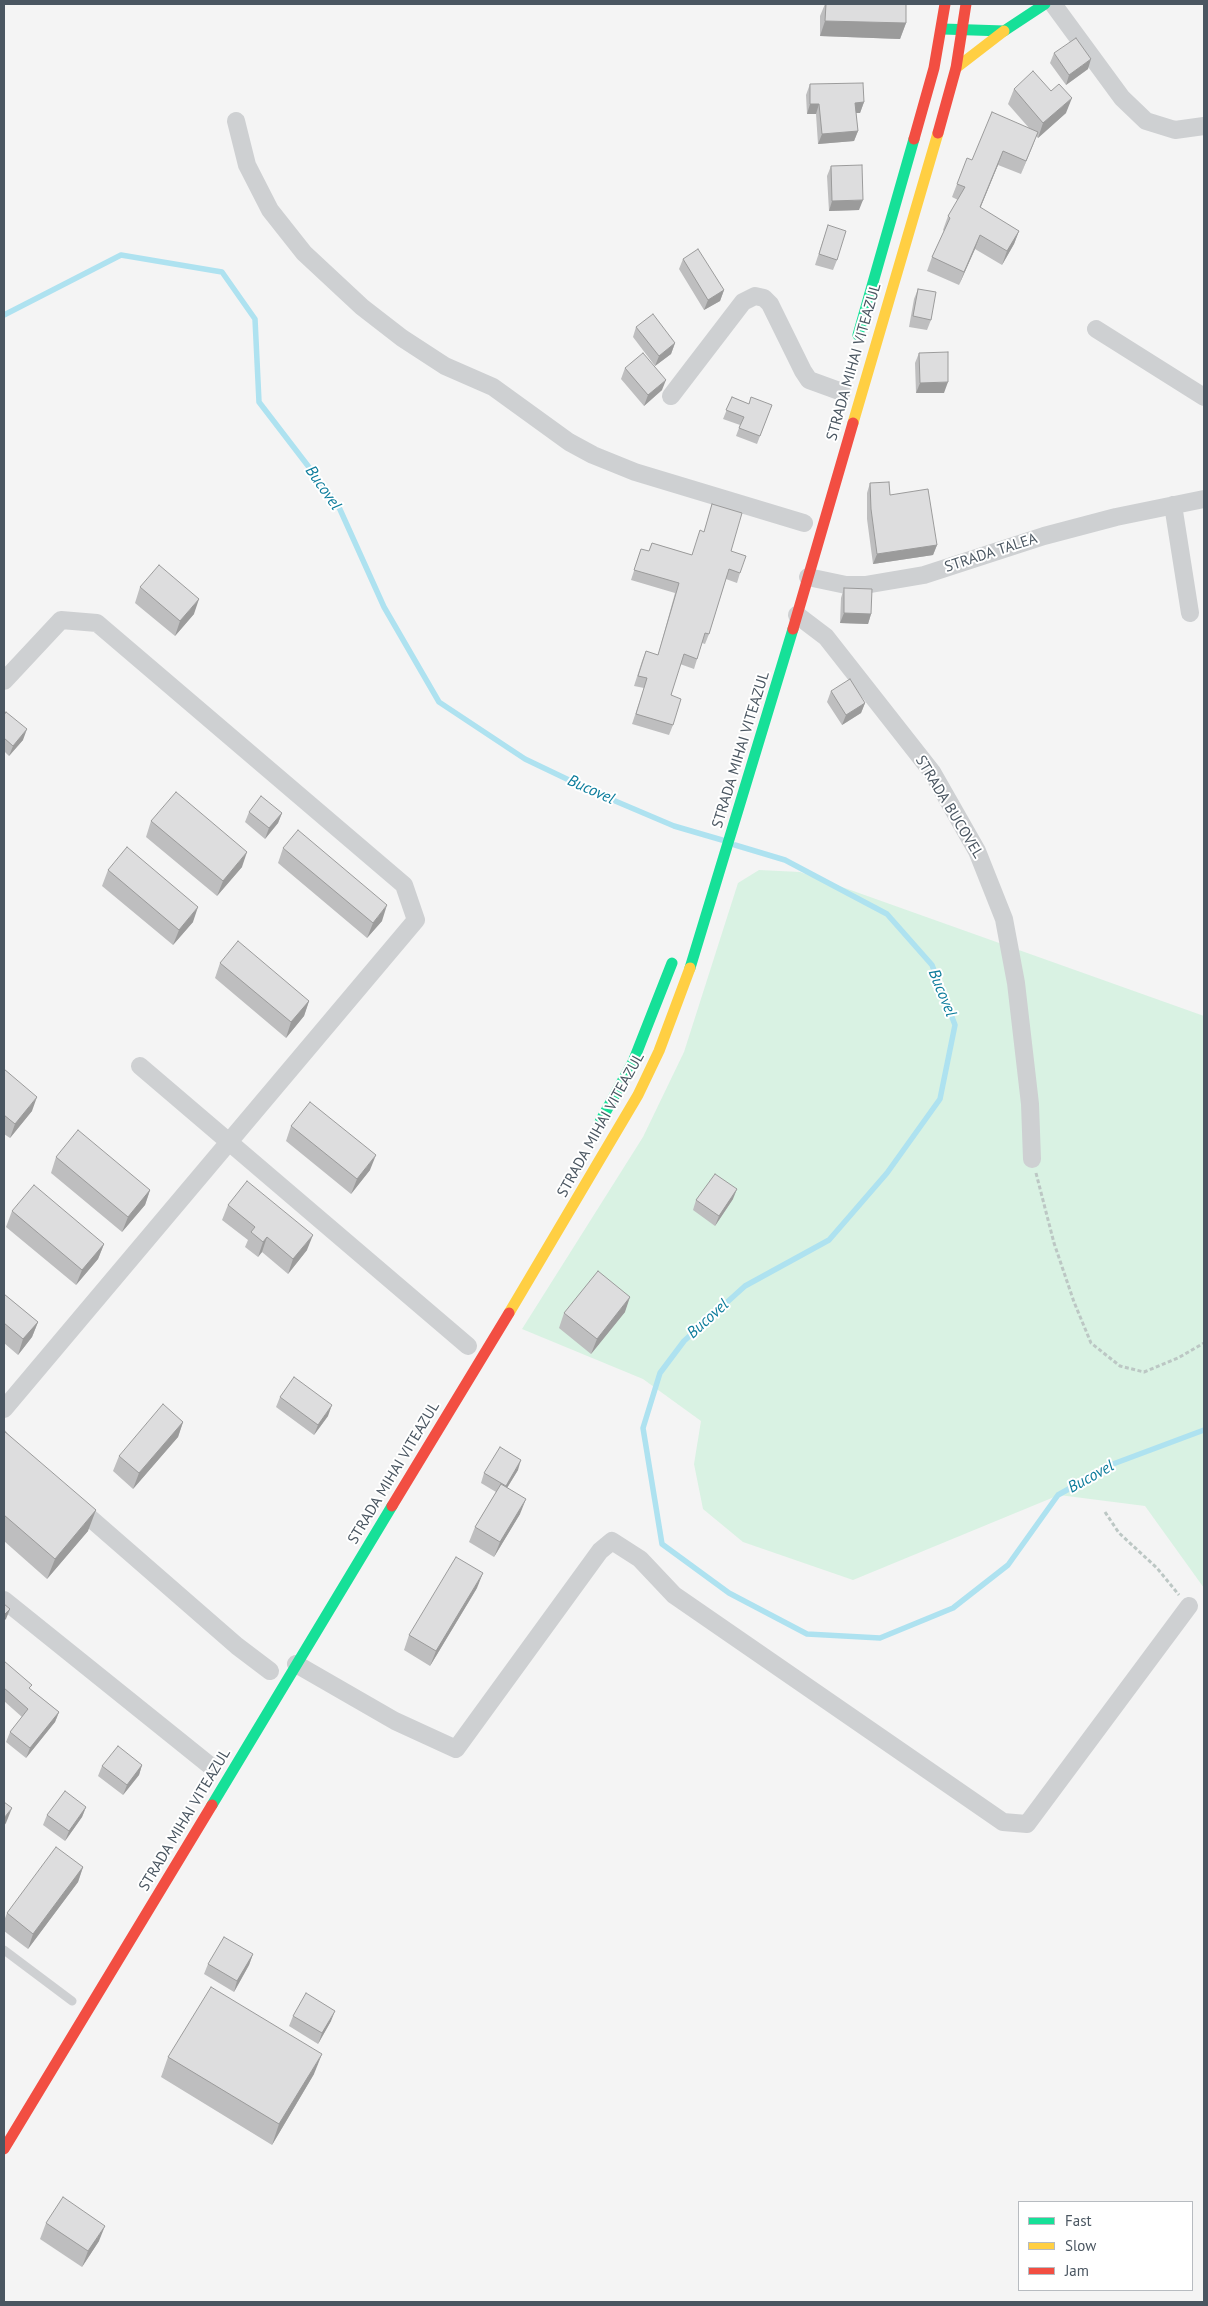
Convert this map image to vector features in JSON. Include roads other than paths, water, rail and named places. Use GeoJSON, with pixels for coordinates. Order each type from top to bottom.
{"type":"FeatureCollection","features":[{"type":"Feature","properties":{"kind":"main road","name":"STRADA MIHAI VITEAZUL"},"geometry":{"type":"LineString","coordinates":[[855,345],[934,68],[944,4]]}},
{"type":"Feature","properties":{"kind":"main road","name":"STRADA MIHAI VITEAZUL"},"geometry":{"type":"LineString","coordinates":[[4,2148],[580,1194],[638,1095],[659,1051],[675,1012],[712,900],[797,615],[956,68],[966,4]]}},
{"type":"Feature","properties":{"kind":"main road"},"geometry":{"type":"LineString","coordinates":[[956,68],[1004,31],[1045,4]]}},
{"type":"Feature","properties":{"kind":"main road"},"geometry":{"type":"LineString","coordinates":[[941,29],[1004,31]]}},
{"type":"Feature","properties":{"kind":"main road","name":"STRADA MIHAI VITEAZUL"},"geometry":{"type":"LineString","coordinates":[[594,1133],[633,1062],[652,1018],[674,955]]}},
{"type":"Feature","properties":{"kind":"street"},"geometry":{"type":"LineString","coordinates":[[1053,4],[1122,98],[1146,122],[1175,130],[1204,126]]}},
{"type":"Feature","properties":{"kind":"street"},"geometry":{"type":"LineString","coordinates":[[236,121],[247,165],[270,210],[304,253],[362,307],[402,338],[445,366],[493,388],[569,442],[593,455],[636,472],[804,524]]}},
{"type":"Feature","properties":{"kind":"street"},"geometry":{"type":"LineString","coordinates":[[671,396],[743,302],[755,296],[764,298],[770,304],[802,371],[809,380],[842,392]]}},
{"type":"Feature","properties":{"kind":"street"},"geometry":{"type":"LineString","coordinates":[[1096,329],[1204,397]]}},
{"type":"Feature","properties":{"kind":"street","name":"STRADA TALEA"},"geometry":{"type":"LineString","coordinates":[[808,577],[846,585],[865,585],[924,575],[1044,536],[1204,499]]}},
{"type":"Feature","properties":{"kind":"street"},"geometry":{"type":"LineString","coordinates":[[1173,505],[1190,613]]}},
{"type":"Feature","properties":{"kind":"street","name":"STRADA BUCOVEL"},"geometry":{"type":"LineString","coordinates":[[797,615],[826,637],[926,764],[977,851],[1004,919],[1016,983],[1030,1104],[1032,1159]]}},
{"type":"Feature","properties":{"kind":"street"},"geometry":{"type":"LineString","coordinates":[[4,681],[61,620],[97,623],[404,885],[416,920],[4,1409]]}},
{"type":"Feature","properties":{"kind":"street"},"geometry":{"type":"LineString","coordinates":[[140,1066],[468,1346]]}},
{"type":"Feature","properties":{"kind":"street"},"geometry":{"type":"LineString","coordinates":[[64,1495],[237,1646],[270,1671]]}},
{"type":"Feature","properties":{"kind":"street"},"geometry":{"type":"LineString","coordinates":[[296,1664],[395,1721],[456,1749],[600,1551],[612,1541],[640,1559],[674,1595],[1003,1822],[1027,1824],[1189,1606]]}},
{"type":"Feature","properties":{"kind":"street"},"geometry":{"type":"LineString","coordinates":[[4,1600],[213,1769]]}},
{"type":"Feature","properties":{"kind":"lane"},"geometry":{"type":"LineString","coordinates":[[4,1950],[72,2001]]}},
{"type":"Feature","properties":{"kind":"waterway","name":"Bucovel"},"geometry":{"type":"LineString","coordinates":[[4,315],[121,255],[222,272],[255,319],[259,402],[338,505],[384,607],[439,702],[525,759],[594,792],[674,826],[722,840]]}},
{"type":"Feature","properties":{"kind":"waterway","name":"Bucovel"},"geometry":{"type":"LineString","coordinates":[[735,845],[785,860],[887,914],[932,965],[955,1025],[940,1099],[887,1173],[829,1240],[745,1286],[684,1341],[660,1373],[643,1428],[662,1544],[729,1593],[807,1634],[880,1638],[953,1608],[1008,1565],[1058,1495],[1113,1464],[1204,1430]]}}]}
